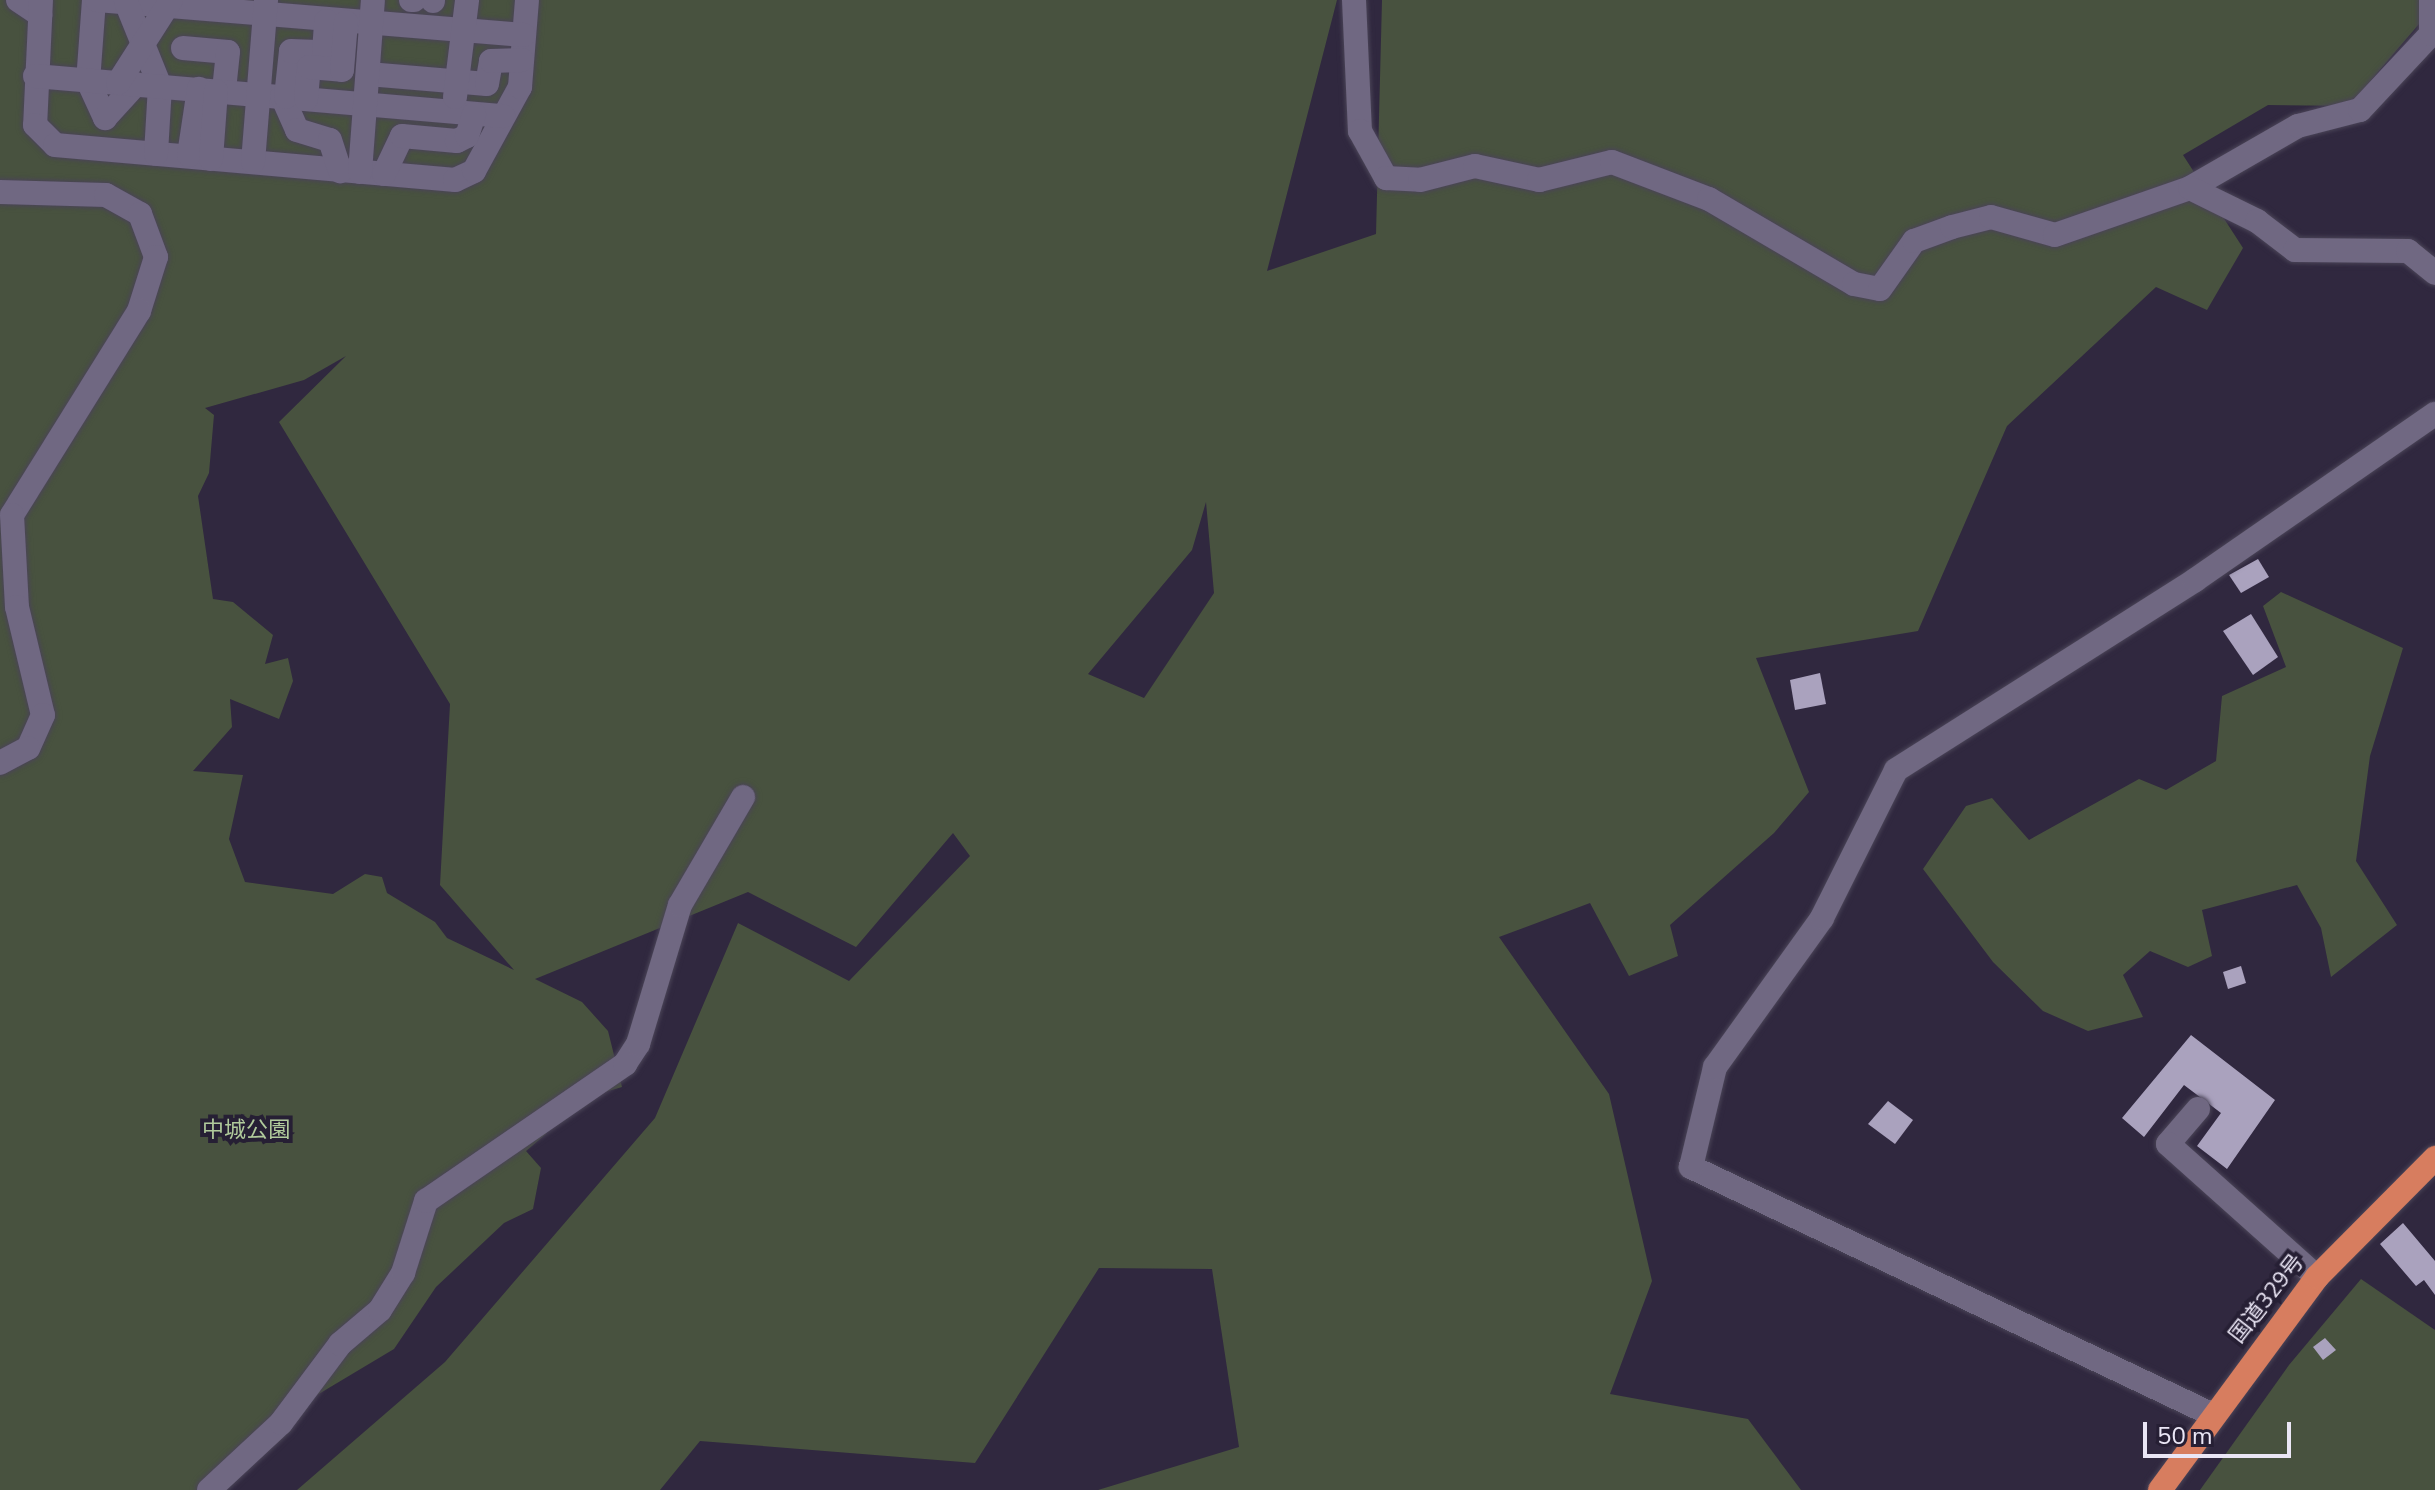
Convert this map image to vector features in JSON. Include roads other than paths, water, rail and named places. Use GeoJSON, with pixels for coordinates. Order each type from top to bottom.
{"type":"FeatureCollection","features":[{"type":"Feature","properties":{"kind":"highway","name":"国道329号"},"geometry":{"type":"LineString","coordinates":[[2160,1490],[2211,1414],[2317,1277],[2435,1158]]}},
{"type":"Feature","properties":{"kind":"street"},"geometry":{"type":"LineString","coordinates":[[18,0],[41,8],[35,76],[35,125],[55,145],[455,180],[474,171],[520,87],[527,0]]}},
{"type":"Feature","properties":{"kind":"street"},"geometry":{"type":"LineString","coordinates":[[126,2],[144,46],[138,84],[105,118],[88,81],[96,0],[265,7],[464,31],[524,35]]}},
{"type":"Feature","properties":{"kind":"street"},"geometry":{"type":"LineString","coordinates":[[253,162],[283,97],[309,67],[342,70],[348,18],[373,0]]}},
{"type":"Feature","properties":{"kind":"street"},"geometry":{"type":"LineString","coordinates":[[361,173],[402,136],[457,141],[467,136],[456,81],[467,0]]}},
{"type":"Feature","properties":{"kind":"street"},"geometry":{"type":"LineString","coordinates":[[1354,0],[1360,131],[1386,178],[1420,180],[1475,166],[1539,180],[1612,162],[1709,199],[1854,284],[1880,289],[1914,241],[1991,217],[2055,235],[2190,188],[2263,141],[2360,110],[2431,34],[2431,0]]}},
{"type":"Feature","properties":{"kind":"street"},"geometry":{"type":"LineString","coordinates":[[156,154],[138,84],[144,46],[171,3]]}},
{"type":"Feature","properties":{"kind":"street"},"geometry":{"type":"LineString","coordinates":[[265,7],[283,97],[297,130],[330,140],[361,173]]}},
{"type":"Feature","properties":{"kind":"street"},"geometry":{"type":"LineString","coordinates":[[348,18],[368,74],[361,173]]}},
{"type":"Feature","properties":{"kind":"street"},"geometry":{"type":"LineString","coordinates":[[183,48],[228,52],[203,121],[200,157]]}},
{"type":"Feature","properties":{"kind":"street"},"geometry":{"type":"LineString","coordinates":[[487,84],[491,61],[522,60]]}},
{"type":"Feature","properties":{"kind":"street"},"geometry":{"type":"LineString","coordinates":[[368,74],[520,87]]}},
{"type":"Feature","properties":{"kind":"street"},"geometry":{"type":"LineString","coordinates":[[35,76],[503,116]]}},
{"type":"Feature","properties":{"kind":"street"},"geometry":{"type":"LineString","coordinates":[[2190,188],[2257,221],[2295,250],[2408,251],[2435,273]]}},
{"type":"Feature","properties":{"kind":"street"},"geometry":{"type":"LineString","coordinates":[[0,192],[106,195],[140,214],[156,257],[139,311],[12,515],[17,607],[43,715],[28,748],[0,763]]}},
{"type":"Feature","properties":{"kind":"street"},"geometry":{"type":"LineString","coordinates":[[2211,1414],[1691,1167],[1715,1067],[1822,918],[1896,770],[2195,580],[2435,414]]}},
{"type":"Feature","properties":{"kind":"street"},"geometry":{"type":"LineString","coordinates":[[209,1490],[281,1423],[340,1344],[380,1310],[403,1273],[426,1201],[625,1064],[638,1044],[680,905],[743,797]]}},
{"type":"Feature","properties":{"kind":"street"},"geometry":{"type":"LineString","coordinates":[[2198,1109],[2168,1144],[2317,1277]]}},
{"type":"Feature","properties":{"kind":"park label","name":"中城公園"},"geometry":{"type":"Point","coordinates":[246,1131]}}]}
